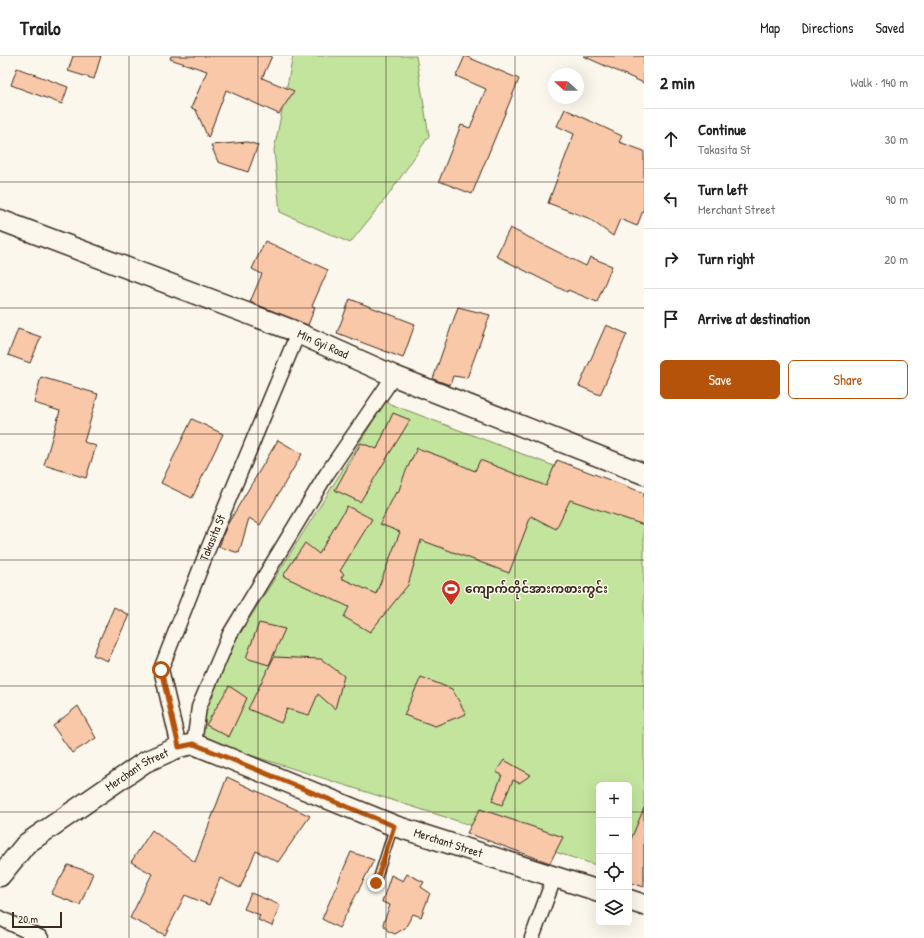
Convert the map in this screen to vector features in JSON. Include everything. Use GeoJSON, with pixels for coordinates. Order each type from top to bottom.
{"type":"FeatureCollection","features":[{"type":"Feature","properties":{"kind":"main road","name":"Min Gyi Road"},"geometry":{"type":"LineString","coordinates":[[0,220],[298,333],[394,376],[644,474]]}},
{"type":"Feature","properties":{"kind":"main road","name":"Merchant Street"},"geometry":{"type":"LineString","coordinates":[[0,876],[26,844],[145,762],[187,745],[394,826],[596,890]]}},
{"type":"Feature","properties":{"kind":"main road"},"geometry":{"type":"LineString","coordinates":[[632,901],[644,905]]}},
{"type":"Feature","properties":{"kind":"street","name":"Takasita St"},"geometry":{"type":"LineString","coordinates":[[187,745],[161,670],[208,548],[298,333]]}},
{"type":"Feature","properties":{"kind":"street"},"geometry":{"type":"LineString","coordinates":[[187,745],[199,707],[230,634],[326,475],[394,376]]}},
{"type":"Feature","properties":{"kind":"street"},"geometry":{"type":"LineString","coordinates":[[532,938],[554,878]]}},
{"type":"Feature","properties":{"kind":"street"},"geometry":{"type":"LineString","coordinates":[[0,918],[41,938]]}},
{"type":"Feature","properties":{"kind":"lane"},"geometry":{"type":"LineString","coordinates":[[376,883],[394,826]]}},
{"type":"Feature","properties":{"kind":"green space"},"geometry":{"type":"Polygon","coordinates":[[[293,56],[416,56],[429,136],[387,197],[350,243],[280,212],[274,150],[293,56]]]}},
{"type":"Feature","properties":{"kind":"green space","name":"ကျောက်တိုင်အားကစားကွင်း"},"geometry":{"type":"Polygon","coordinates":[[[385,402],[644,500],[644,881],[632,877],[632,782],[596,782],[596,865],[203,740],[191,712],[385,402]]]}},
{"type":"Feature","properties":{"kind":"building"},"geometry":{"type":"Polygon","coordinates":[[[73,56],[101,56],[94,79],[68,71],[73,56]]]}},
{"type":"Feature","properties":{"kind":"building"},"geometry":{"type":"Polygon","coordinates":[[[171,56],[272,56],[262,78],[294,91],[279,114],[226,90],[208,138],[196,110],[191,108],[207,71],[170,59],[171,56]]]}},
{"type":"Feature","properties":{"kind":"building"},"geometry":{"type":"Polygon","coordinates":[[[465,56],[519,79],[472,194],[439,181],[461,125],[470,128],[486,89],[456,76],[465,56]]]}},
{"type":"Feature","properties":{"kind":"building"},"geometry":{"type":"Polygon","coordinates":[[[583,56],[644,56],[644,83],[583,56]]]}},
{"type":"Feature","properties":{"kind":"building"},"geometry":{"type":"Polygon","coordinates":[[[17,68],[68,87],[62,104],[11,85],[17,68]]]}},
{"type":"Feature","properties":{"kind":"building"},"geometry":{"type":"Polygon","coordinates":[[[565,109],[622,136],[619,142],[644,151],[644,208],[637,226],[620,219],[613,236],[588,218],[548,203],[574,134],[557,126],[565,109]]]}},
{"type":"Feature","properties":{"kind":"building"},"geometry":{"type":"Polygon","coordinates":[[[247,142],[258,145],[248,172],[218,162],[211,145],[247,142]]]}},
{"type":"Feature","properties":{"kind":"building"},"geometry":{"type":"Polygon","coordinates":[[[510,228],[586,266],[590,257],[612,266],[597,302],[568,290],[567,292],[496,256],[510,228]]]}},
{"type":"Feature","properties":{"kind":"building"},"geometry":{"type":"Polygon","coordinates":[[[265,241],[328,270],[312,306],[315,307],[308,325],[250,302],[262,274],[252,269],[265,241]]]}},
{"type":"Feature","properties":{"kind":"building"},"geometry":{"type":"Polygon","coordinates":[[[350,299],[415,324],[403,358],[337,333],[350,299]]]}},
{"type":"Feature","properties":{"kind":"building"},"geometry":{"type":"Polygon","coordinates":[[[458,307],[490,315],[467,378],[453,376],[450,385],[433,379],[458,307]]]}},
{"type":"Feature","properties":{"kind":"building"},"geometry":{"type":"Polygon","coordinates":[[[606,325],[627,334],[600,395],[579,386],[606,325]]]}},
{"type":"Feature","properties":{"kind":"building"},"geometry":{"type":"Polygon","coordinates":[[[18,329],[41,337],[30,363],[8,355],[18,329]]]}},
{"type":"Feature","properties":{"kind":"building"},"geometry":{"type":"Polygon","coordinates":[[[41,377],[98,394],[84,442],[96,446],[86,478],[44,465],[60,411],[34,403],[41,377]]]}},
{"type":"Feature","properties":{"kind":"building"},"geometry":{"type":"Polygon","coordinates":[[[393,413],[410,420],[360,502],[335,490],[361,443],[377,449],[393,413]]]}},
{"type":"Feature","properties":{"kind":"building"},"geometry":{"type":"Polygon","coordinates":[[[192,419],[223,434],[192,498],[161,483],[192,419]]]}},
{"type":"Feature","properties":{"kind":"building"},"geometry":{"type":"Polygon","coordinates":[[[278,440],[302,454],[260,525],[249,518],[239,553],[219,547],[227,525],[278,440]]]}},
{"type":"Feature","properties":{"kind":"building"},"geometry":{"type":"Polygon","coordinates":[[[417,448],[475,471],[480,460],[546,486],[557,460],[644,493],[644,525],[570,500],[556,529],[531,516],[509,573],[421,540],[408,585],[370,632],[344,617],[349,607],[283,576],[305,543],[319,554],[347,506],[372,519],[340,571],[344,574],[341,578],[376,594],[400,532],[380,524],[396,492],[398,493],[405,473],[417,448]]]}},
{"type":"Feature","properties":{"kind":"building"},"geometry":{"type":"Polygon","coordinates":[[[114,607],[129,615],[108,661],[93,655],[114,607]]]}},
{"type":"Feature","properties":{"kind":"building"},"geometry":{"type":"Polygon","coordinates":[[[259,623],[285,629],[269,665],[246,658],[259,623]]]}},
{"type":"Feature","properties":{"kind":"building"},"geometry":{"type":"Polygon","coordinates":[[[274,657],[321,659],[344,676],[335,709],[318,694],[309,715],[287,709],[281,723],[248,709],[274,657]]]}},
{"type":"Feature","properties":{"kind":"building"},"geometry":{"type":"Polygon","coordinates":[[[421,677],[452,689],[466,714],[435,726],[404,715],[421,677]]]}},
{"type":"Feature","properties":{"kind":"building"},"geometry":{"type":"Polygon","coordinates":[[[229,686],[247,698],[229,737],[206,725],[229,686]]]}},
{"type":"Feature","properties":{"kind":"building"},"geometry":{"type":"Polygon","coordinates":[[[78,706],[96,738],[72,753],[53,726],[78,706]]]}},
{"type":"Feature","properties":{"kind":"building"},"geometry":{"type":"Polygon","coordinates":[[[504,760],[531,775],[519,783],[513,780],[502,805],[492,801],[502,775],[496,772],[504,760]]]}},
{"type":"Feature","properties":{"kind":"building"},"geometry":{"type":"Polygon","coordinates":[[[227,777],[310,816],[278,862],[256,851],[240,888],[220,878],[209,905],[185,895],[165,935],[130,918],[152,874],[131,862],[152,830],[195,862],[227,777]]]}},
{"type":"Feature","properties":{"kind":"building"},"geometry":{"type":"Polygon","coordinates":[[[644,808],[644,887],[632,883],[632,837],[644,808]]]}},
{"type":"Feature","properties":{"kind":"building"},"geometry":{"type":"Polygon","coordinates":[[[480,809],[563,837],[550,863],[467,833],[480,809]]]}},
{"type":"Feature","properties":{"kind":"building"},"geometry":{"type":"Polygon","coordinates":[[[351,852],[374,860],[339,928],[322,919],[351,852]]]}},
{"type":"Feature","properties":{"kind":"building"},"geometry":{"type":"Polygon","coordinates":[[[68,865],[93,873],[80,905],[51,894],[68,865]]]}},
{"type":"Feature","properties":{"kind":"building"},"geometry":{"type":"Polygon","coordinates":[[[407,874],[424,882],[421,887],[430,893],[421,917],[413,914],[405,928],[395,934],[388,931],[383,924],[390,905],[382,902],[391,875],[403,881],[407,874]]]}},
{"type":"Feature","properties":{"kind":"building"},"geometry":{"type":"Polygon","coordinates":[[[251,893],[280,905],[272,926],[258,920],[260,915],[244,909],[251,893]]]}},
{"type":"Feature","properties":{"kind":"place","name":"ကျောက်တိုင်အားကစားကွင်း"},"geometry":{"type":"Point","coordinates":[451,606]}},
{"type":"Feature","properties":{"kind":"route"},"geometry":{"type":"LineString","coordinates":[[161,670],[179,747],[194,744],[394,826],[376,883]]}}]}
